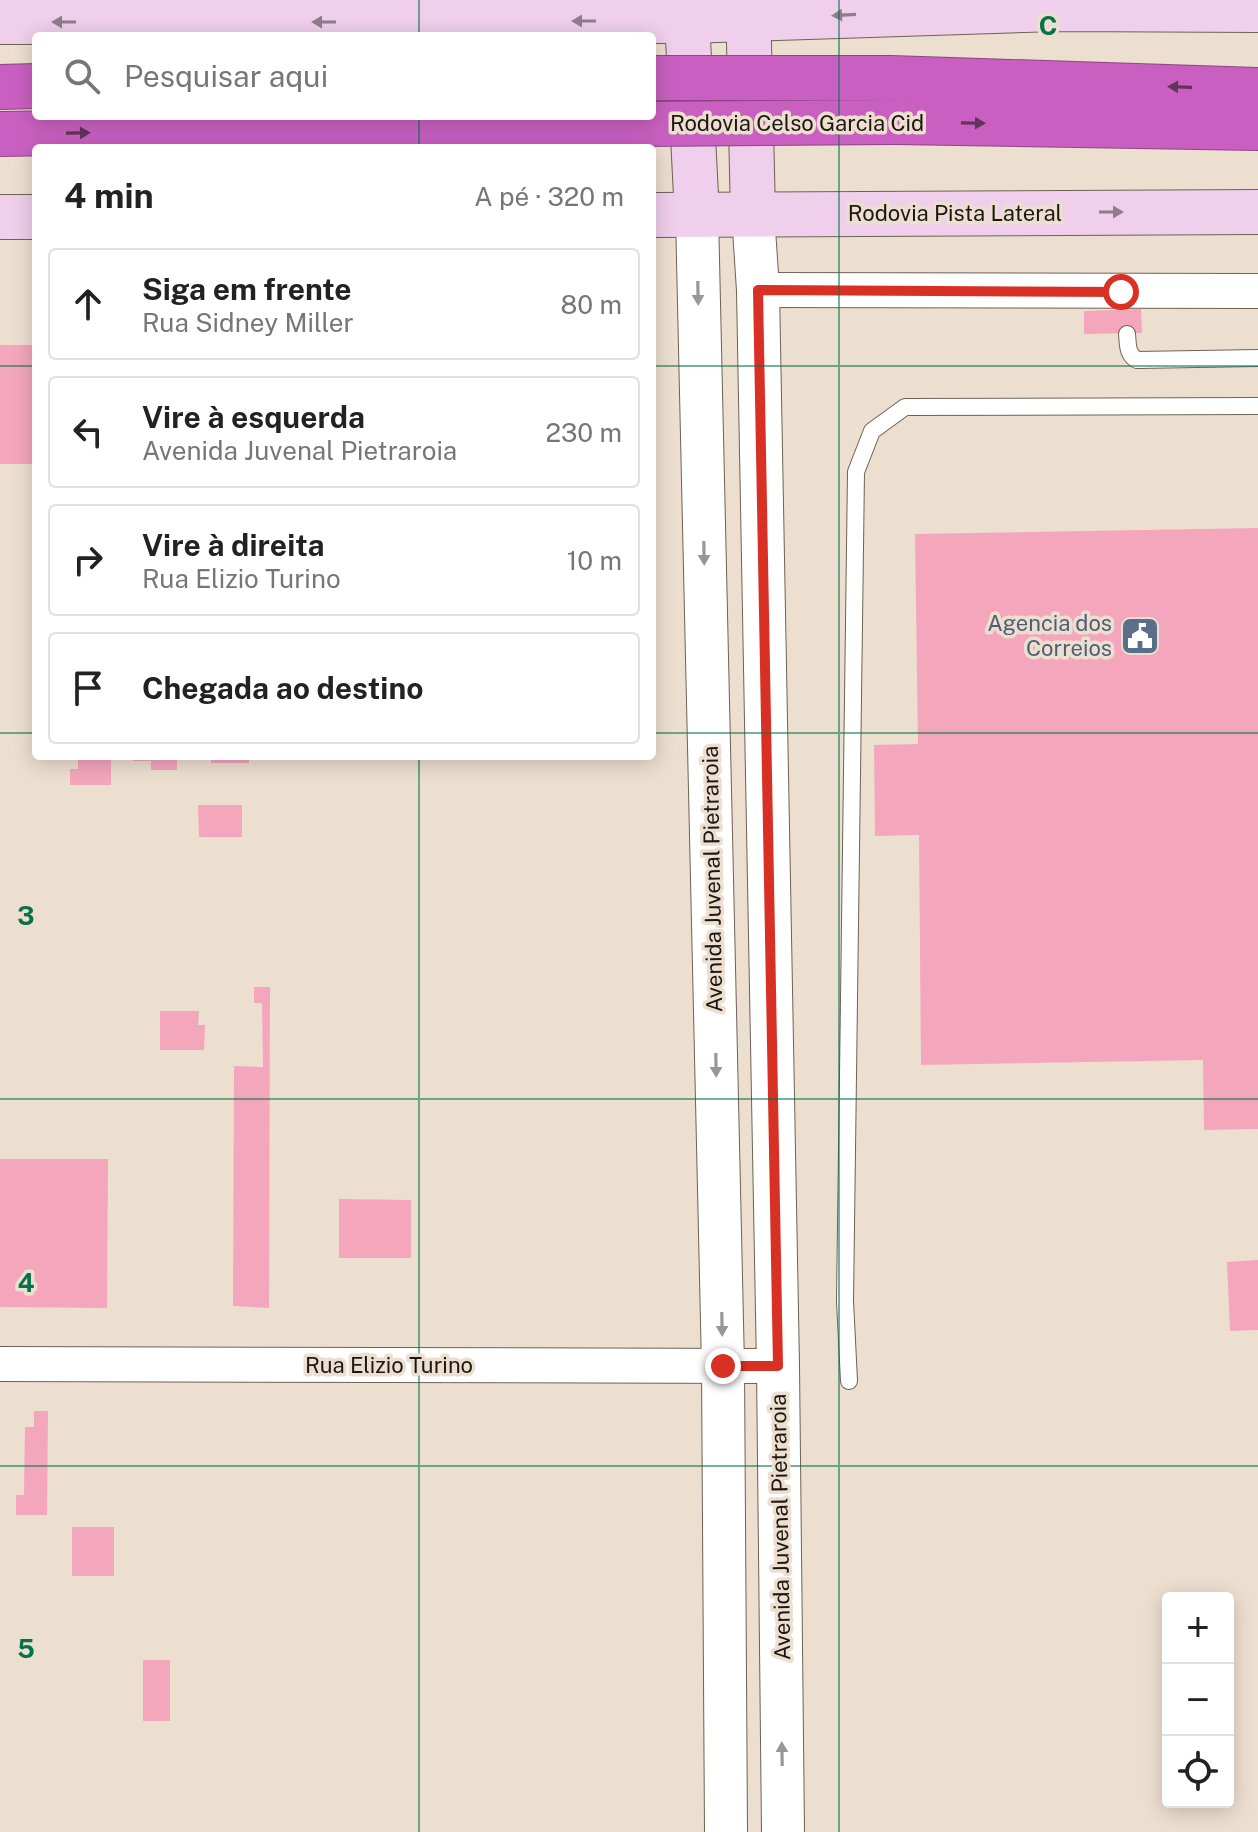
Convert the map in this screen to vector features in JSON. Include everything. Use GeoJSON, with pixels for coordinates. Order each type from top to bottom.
{"type":"FeatureCollection","features":[{"type":"Feature","properties":{"kind":"highway","name":"Rodovia Celso Garcia Cid"},"geometry":{"type":"LineString","coordinates":[[656,78],[891,78],[1258,90]]}},
{"type":"Feature","properties":{"kind":"highway"},"geometry":{"type":"LineString","coordinates":[[0,87],[32,86]]}},
{"type":"Feature","properties":{"kind":"highway","name":"Rodovia Celso Garcia Cid"},"geometry":{"type":"LineString","coordinates":[[0,134],[895,122],[1258,128]]}},
{"type":"Feature","properties":{"kind":"main road"},"geometry":{"type":"LineString","coordinates":[[0,22],[1054,4],[1258,10]]}},
{"type":"Feature","properties":{"kind":"main road"},"geometry":{"type":"LineString","coordinates":[[748,10],[753,214]]}},
{"type":"Feature","properties":{"kind":"main road"},"geometry":{"type":"LineString","coordinates":[[686,11],[697,215]]}},
{"type":"Feature","properties":{"kind":"main road","name":"Rodovia Pista Lateral"},"geometry":{"type":"LineString","coordinates":[[656,215],[1258,212]]}},
{"type":"Feature","properties":{"kind":"main road"},"geometry":{"type":"LineString","coordinates":[[0,217],[32,217]]}},
{"type":"Feature","properties":{"kind":"street","name":"Avenida Juvenal Pietraroia"},"geometry":{"type":"LineString","coordinates":[[753,214],[758,290],[778,1366],[783,1832]]}},
{"type":"Feature","properties":{"kind":"street","name":"Avenida Juvenal Pietraroia"},"geometry":{"type":"LineString","coordinates":[[697,215],[723,1366],[726,1832]]}},
{"type":"Feature","properties":{"kind":"street"},"geometry":{"type":"LineString","coordinates":[[758,290],[1122,301],[1258,291]]}},
{"type":"Feature","properties":{"kind":"street","name":"Rua Elizio Turino"},"geometry":{"type":"LineString","coordinates":[[0,1364],[778,1366]]}},
{"type":"Feature","properties":{"kind":"lane"},"geometry":{"type":"LineString","coordinates":[[1127,334],[1131,357],[1137,360],[1258,358]]}},
{"type":"Feature","properties":{"kind":"lane"},"geometry":{"type":"LineString","coordinates":[[849,1381],[845,1301],[856,472],[872,431],[905,407],[1258,406]]}},
{"type":"Feature","properties":{"kind":"building"},"geometry":{"type":"Polygon","coordinates":[[[1141,309],[1142,333],[1084,334],[1084,311],[1141,309]]]}},
{"type":"Feature","properties":{"kind":"building"},"geometry":{"type":"Polygon","coordinates":[[[0,345],[32,345],[32,464],[0,464],[0,345]]]}},
{"type":"Feature","properties":{"kind":"building"},"geometry":{"type":"Polygon","coordinates":[[[1258,528],[1258,1129],[1204,1130],[1203,1060],[921,1065],[919,835],[875,836],[874,745],[918,744],[915,534],[1258,528]]]}},
{"type":"Feature","properties":{"kind":"building"},"geometry":{"type":"Polygon","coordinates":[[[78,760],[111,760],[111,785],[70,785],[70,769],[78,769],[78,760]]]}},
{"type":"Feature","properties":{"kind":"building"},"geometry":{"type":"Polygon","coordinates":[[[177,760],[177,770],[151,770],[151,761],[133,761],[177,760]]]}},
{"type":"Feature","properties":{"kind":"building"},"geometry":{"type":"Polygon","coordinates":[[[211,760],[249,760],[249,763],[211,763],[211,760]]]}},
{"type":"Feature","properties":{"kind":"building"},"geometry":{"type":"Polygon","coordinates":[[[198,805],[242,805],[242,837],[199,837],[198,805]]]}},
{"type":"Feature","properties":{"kind":"building"},"geometry":{"type":"Polygon","coordinates":[[[254,987],[270,987],[269,1308],[233,1306],[234,1066],[263,1067],[262,1003],[254,1003],[254,987]]]}},
{"type":"Feature","properties":{"kind":"building"},"geometry":{"type":"Polygon","coordinates":[[[160,1011],[199,1011],[198,1025],[205,1025],[204,1050],[160,1050],[160,1011]]]}},
{"type":"Feature","properties":{"kind":"building"},"geometry":{"type":"Polygon","coordinates":[[[0,1159],[108,1159],[107,1308],[0,1307],[0,1159]]]}},
{"type":"Feature","properties":{"kind":"building"},"geometry":{"type":"Polygon","coordinates":[[[339,1199],[411,1200],[411,1258],[339,1258],[339,1199]]]}},
{"type":"Feature","properties":{"kind":"building"},"geometry":{"type":"Polygon","coordinates":[[[1258,1260],[1258,1330],[1230,1331],[1227,1262],[1258,1260]]]}},
{"type":"Feature","properties":{"kind":"building"},"geometry":{"type":"Polygon","coordinates":[[[34,1411],[48,1411],[47,1515],[16,1515],[16,1495],[24,1495],[25,1427],[34,1427],[34,1411]]]}},
{"type":"Feature","properties":{"kind":"building"},"geometry":{"type":"Polygon","coordinates":[[[72,1527],[114,1527],[114,1576],[72,1576],[72,1527]]]}},
{"type":"Feature","properties":{"kind":"building"},"geometry":{"type":"Polygon","coordinates":[[[143,1660],[170,1660],[170,1721],[143,1721],[143,1660]]]}},
{"type":"Feature","properties":{"kind":"place","name":"Agencia dos Correios"},"geometry":{"type":"Point","coordinates":[1140,636]}},
{"type":"Feature","properties":{"kind":"route"},"geometry":{"type":"LineString","coordinates":[[723,1366],[778,1366],[758,290],[1121,292]]}}]}
